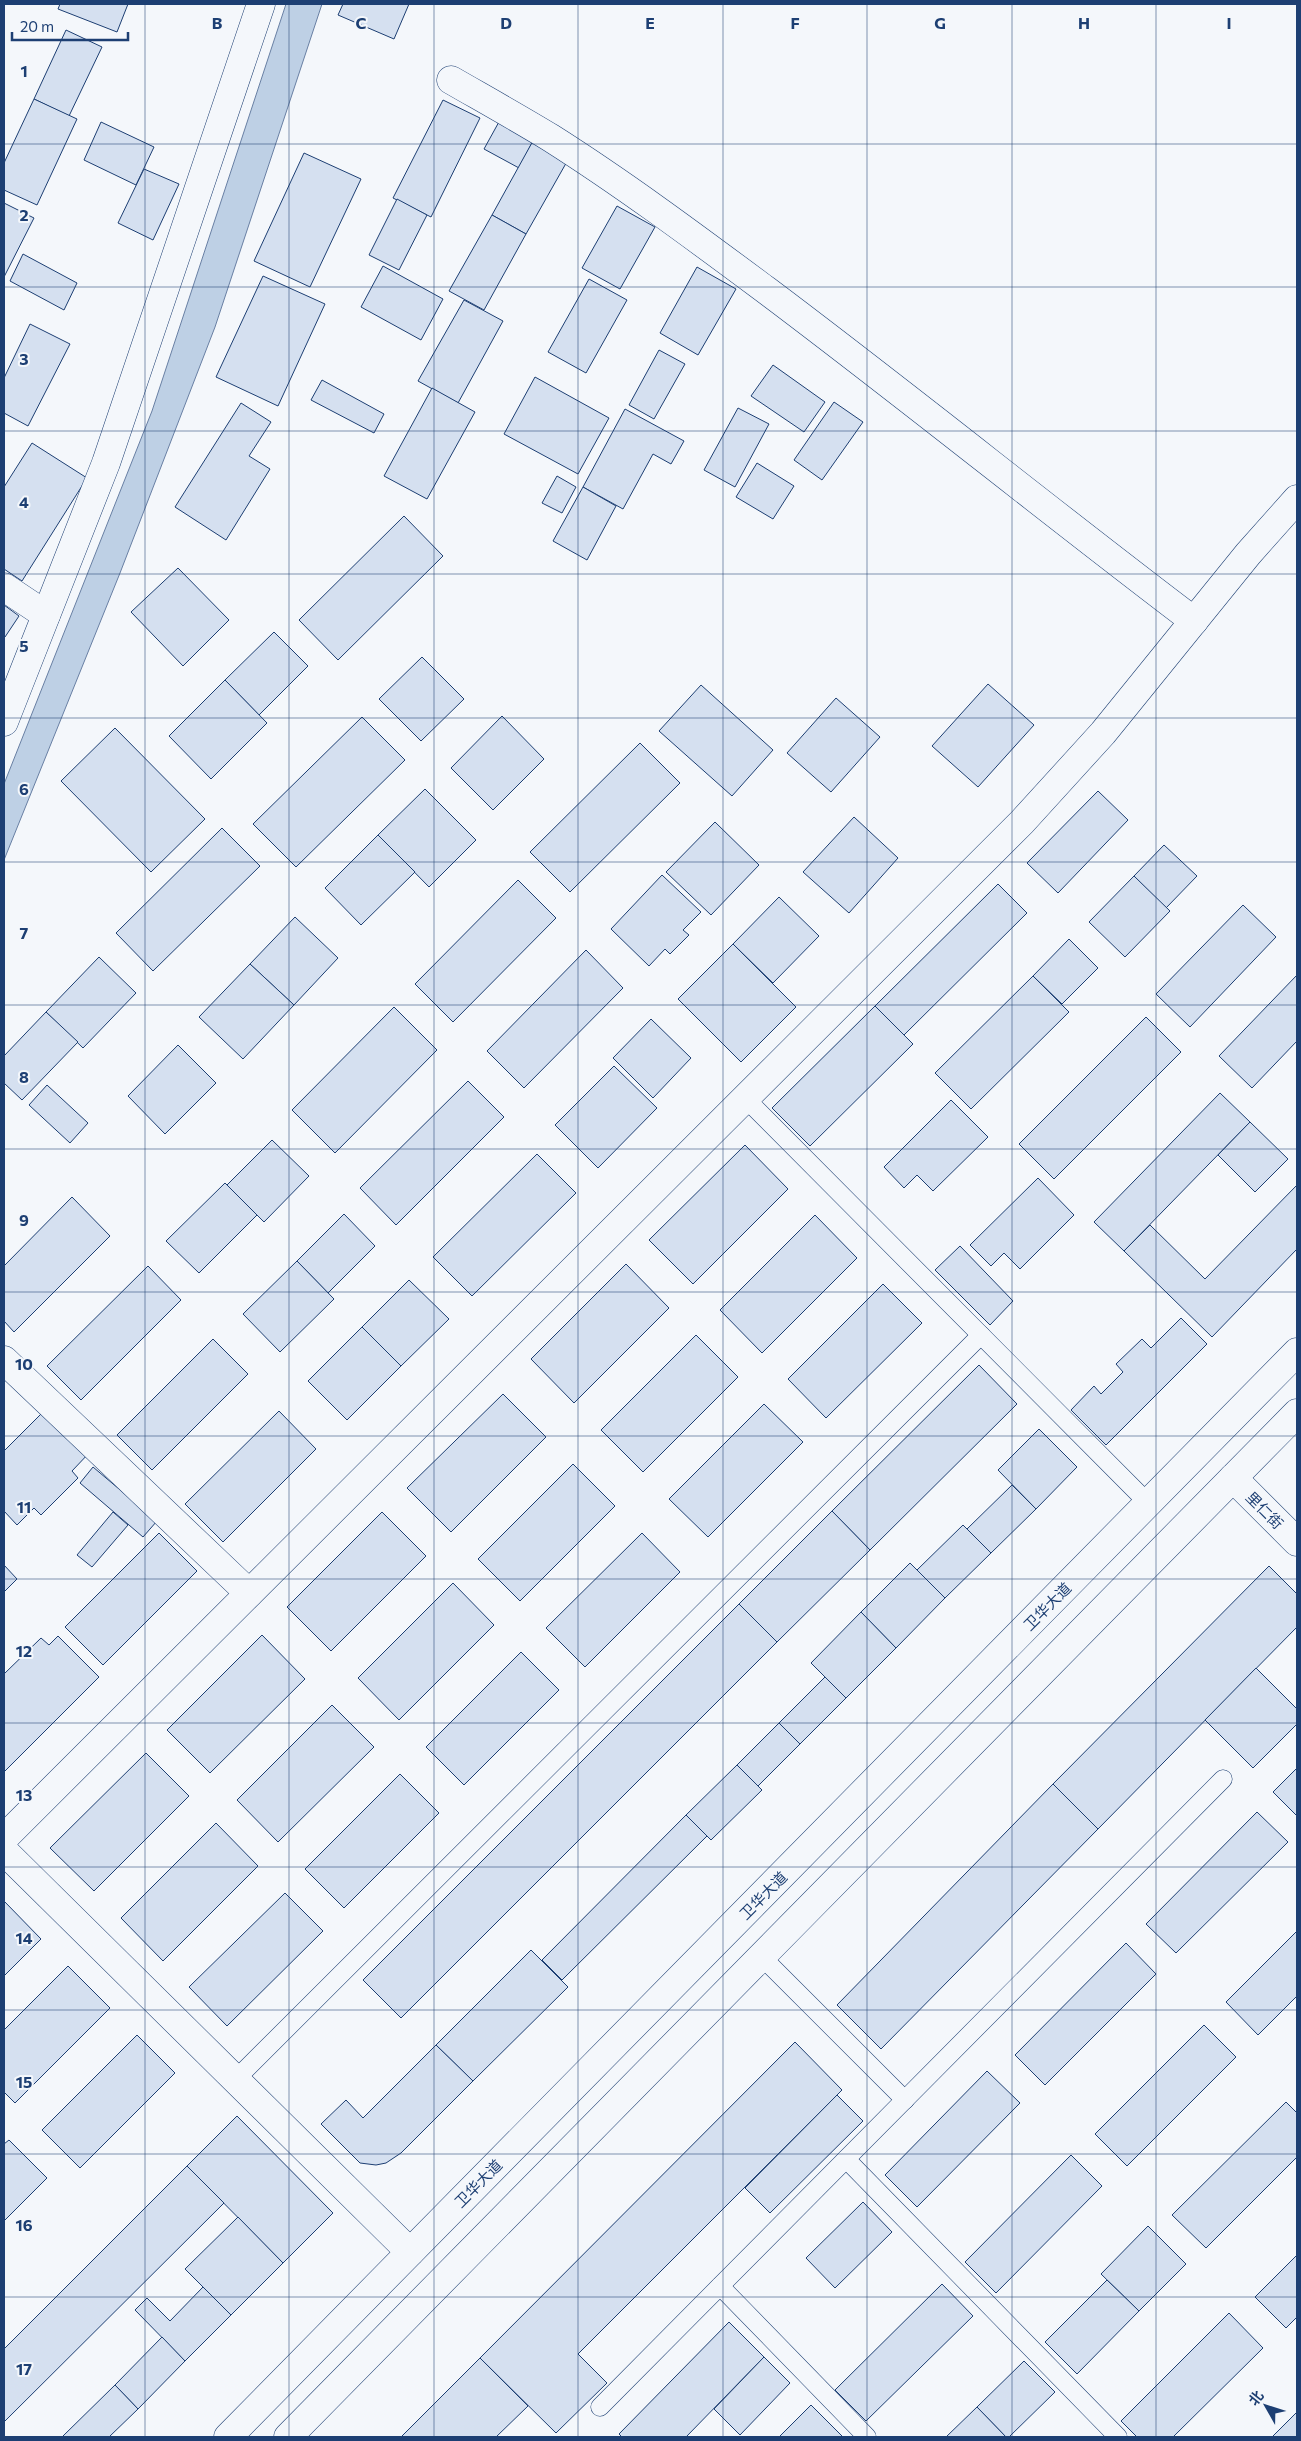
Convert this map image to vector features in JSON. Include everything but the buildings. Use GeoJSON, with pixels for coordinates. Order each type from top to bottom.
{"type":"FeatureCollection","features":[{"type":"Feature","properties":{"kind":"street"},"geometry":{"type":"LineString","coordinates":[[4,722],[106,463],[261,4]]}},
{"type":"Feature","properties":{"kind":"street"},"geometry":{"type":"LineString","coordinates":[[451,80],[550,138],[682,228],[874,372],[1052,513],[1194,621]]}},
{"type":"Feature","properties":{"kind":"street"},"geometry":{"type":"LineString","coordinates":[[4,1838],[1022,822],[1103,733],[1248,554],[1297,498]]}},
{"type":"Feature","properties":{"kind":"street"},"geometry":{"type":"LineString","coordinates":[[4,587],[46,615]]}},
{"type":"Feature","properties":{"kind":"street","name":"卫华大道"},"geometry":{"type":"LineString","coordinates":[[228,2437],[1297,1352]]}},
{"type":"Feature","properties":{"kind":"street"},"geometry":{"type":"LineString","coordinates":[[4,1360],[249,1593]]}},
{"type":"Feature","properties":{"kind":"street"},"geometry":{"type":"LineString","coordinates":[[293,2436],[1297,1413]]}},
{"type":"Feature","properties":{"kind":"street","name":"里仁街"},"geometry":{"type":"LineString","coordinates":[[1233,1478],[1297,1542]]}},
{"type":"Feature","properties":{"kind":"street"},"geometry":{"type":"LineString","coordinates":[[4,1851],[410,2252]]}},
{"type":"Feature","properties":{"kind":"lane"},"geometry":{"type":"LineString","coordinates":[[745,1098],[1148,1503]]}},
{"type":"Feature","properties":{"kind":"lane"},"geometry":{"type":"LineString","coordinates":[[235,2080],[981,1335]]}},
{"type":"Feature","properties":{"kind":"lane"},"geometry":{"type":"LineString","coordinates":[[600,2407],[1224,1780]]}},
{"type":"Feature","properties":{"kind":"lane"},"geometry":{"type":"LineString","coordinates":[[762,1957],[905,2100]]}},
{"type":"Feature","properties":{"kind":"lane"},"geometry":{"type":"LineString","coordinates":[[846,2159],[1118,2437]]}},
{"type":"Feature","properties":{"kind":"lane"},"geometry":{"type":"LineString","coordinates":[[720,2286],[867,2437]]}},
{"type":"Feature","properties":{"kind":"water"},"geometry":{"type":"Polygon","coordinates":[[[286,4],[322,4],[215,327],[120,573],[4,860],[4,784],[152,411],[286,4]]]}}]}
